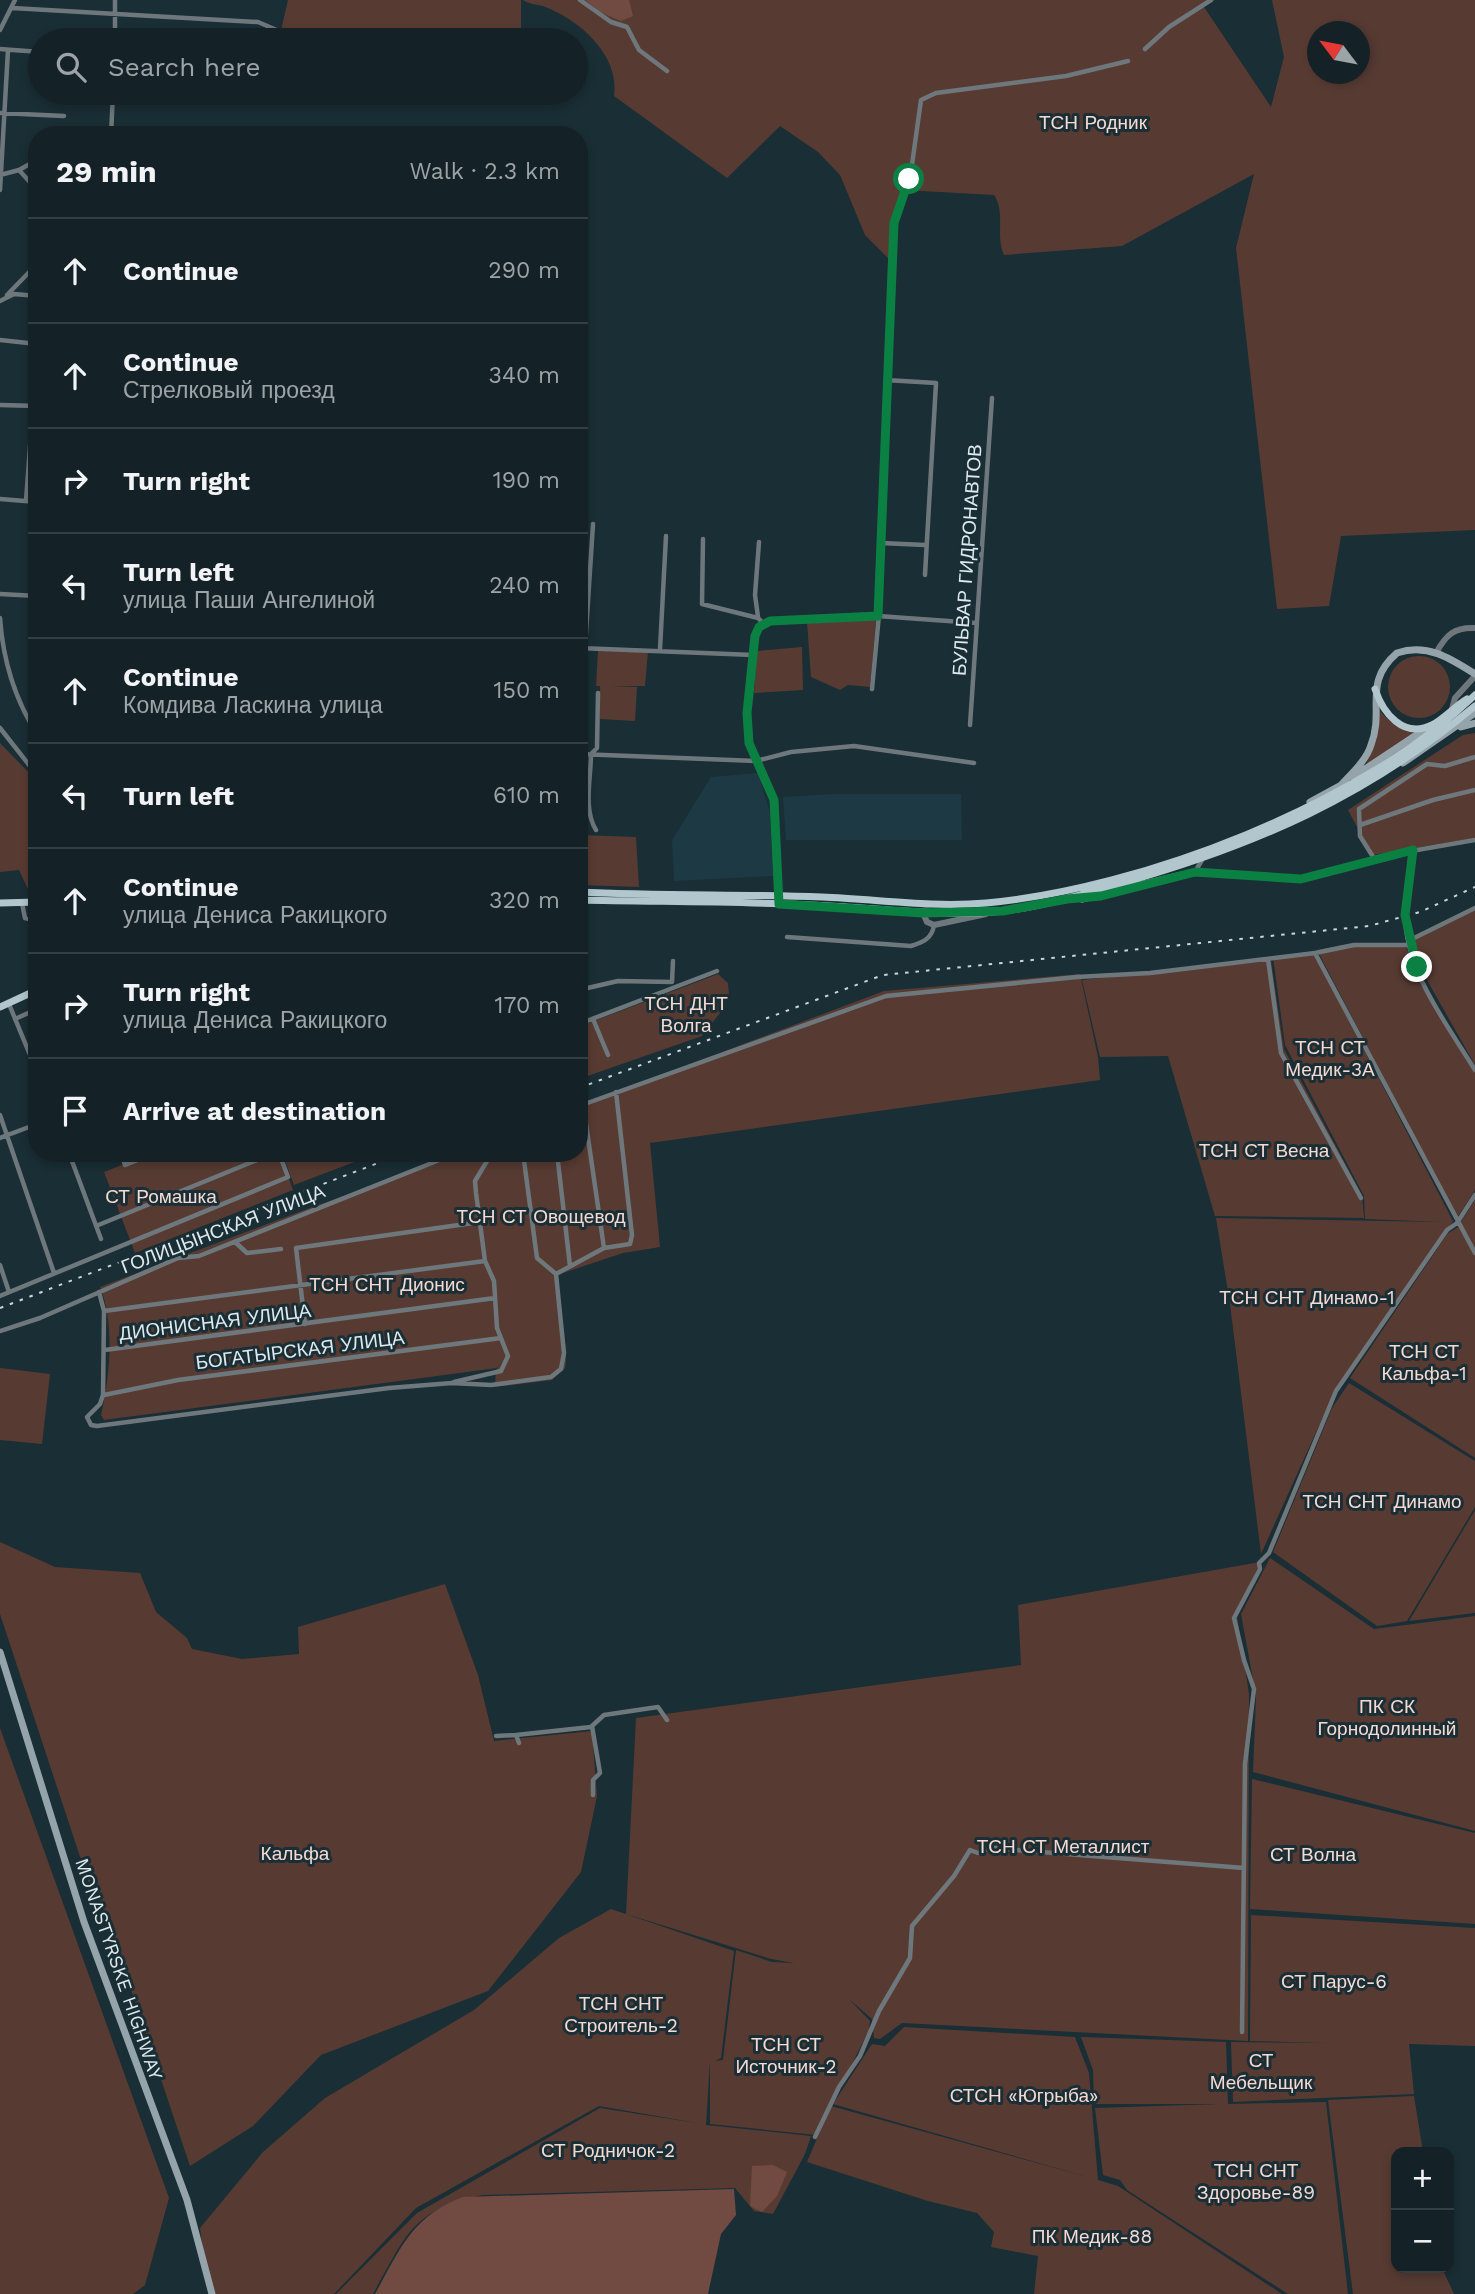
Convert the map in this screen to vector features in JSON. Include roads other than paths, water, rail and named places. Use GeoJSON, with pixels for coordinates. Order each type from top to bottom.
{"type":"FeatureCollection","features":[{"type":"Feature","properties":{"kind":"main road"},"geometry":{"type":"LineString","coordinates":[[1341,785],[1357,768],[1372,744],[1378,674],[1397,653],[1411,648],[1436,653],[1475,675]]}},
{"type":"Feature","properties":{"kind":"main road"},"geometry":{"type":"LineString","coordinates":[[1375,690],[1383,709],[1396,723],[1414,729],[1431,726]]}},
{"type":"Feature","properties":{"kind":"main road"},"geometry":{"type":"LineString","coordinates":[[1290,815],[1341,785],[1475,694]]}},
{"type":"Feature","properties":{"kind":"main road"},"geometry":{"type":"LineString","coordinates":[[588,892],[934,904],[985,903],[1087,885],[1165,864],[1290,815],[1350,786],[1391,761],[1475,694]]}},
{"type":"Feature","properties":{"kind":"main road"},"geometry":{"type":"LineString","coordinates":[[1403,763],[1475,706]]}},
{"type":"Feature","properties":{"kind":"main road"},"geometry":{"type":"LineString","coordinates":[[1067,899],[1205,857],[1314,813],[1403,763],[1475,713]]}},
{"type":"Feature","properties":{"kind":"main road"},"geometry":{"type":"LineString","coordinates":[[1457,728],[1475,723]]}},
{"type":"Feature","properties":{"kind":"main road"},"geometry":{"type":"LineString","coordinates":[[588,900],[779,900],[923,913],[992,912],[1101,896],[1195,872]]}},
{"type":"Feature","properties":{"kind":"main road"},"geometry":{"type":"LineString","coordinates":[[0,903],[28,902]]}},
{"type":"Feature","properties":{"kind":"main road"},"geometry":{"type":"LineString","coordinates":[[923,913],[934,904]]}},
{"type":"Feature","properties":{"kind":"main road"},"geometry":{"type":"LineString","coordinates":[[0,1007],[28,994]]}},
{"type":"Feature","properties":{"kind":"main road","name":"MONASTYRSKE HIGHWAY"},"geometry":{"type":"LineString","coordinates":[[0,1652],[84,1922],[187,2200],[212,2294]]}},
{"type":"Feature","properties":{"kind":"street"},"geometry":{"type":"LineString","coordinates":[[0,30],[15,0]]}},
{"type":"Feature","properties":{"kind":"street"},"geometry":{"type":"LineString","coordinates":[[115,0],[115,28]]}},
{"type":"Feature","properties":{"kind":"street"},"geometry":{"type":"LineString","coordinates":[[580,0],[611,22],[627,27],[639,50],[667,71]]}},
{"type":"Feature","properties":{"kind":"street"},"geometry":{"type":"LineString","coordinates":[[1145,49],[1169,27],[1211,0]]}},
{"type":"Feature","properties":{"kind":"street"},"geometry":{"type":"LineString","coordinates":[[12,8],[258,22],[272,28]]}},
{"type":"Feature","properties":{"kind":"street"},"geometry":{"type":"LineString","coordinates":[[0,49],[28,51]]}},
{"type":"Feature","properties":{"kind":"street"},"geometry":{"type":"LineString","coordinates":[[0,190],[2,113],[8,50]]}},
{"type":"Feature","properties":{"kind":"street"},"geometry":{"type":"LineString","coordinates":[[872,689],[878,616],[894,223],[909,179],[921,100],[936,93],[1066,76],[1128,61]]}},
{"type":"Feature","properties":{"kind":"street"},"geometry":{"type":"LineString","coordinates":[[111,126],[112,105]]}},
{"type":"Feature","properties":{"kind":"street"},"geometry":{"type":"LineString","coordinates":[[2,113],[64,116]]}},
{"type":"Feature","properties":{"kind":"street"},"geometry":{"type":"LineString","coordinates":[[1,175],[28,165]]}},
{"type":"Feature","properties":{"kind":"street"},"geometry":{"type":"LineString","coordinates":[[19,170],[28,180]]}},
{"type":"Feature","properties":{"kind":"street"},"geometry":{"type":"LineString","coordinates":[[0,299],[28,273]]}},
{"type":"Feature","properties":{"kind":"street"},"geometry":{"type":"LineString","coordinates":[[7,295],[28,296]]}},
{"type":"Feature","properties":{"kind":"street"},"geometry":{"type":"LineString","coordinates":[[0,340],[28,343]]}},
{"type":"Feature","properties":{"kind":"street"},"geometry":{"type":"LineString","coordinates":[[886,380],[936,383],[925,575]]}},
{"type":"Feature","properties":{"kind":"street","name":"БУЛЬВАР ГИДРОНАВТОВ"},"geometry":{"type":"LineString","coordinates":[[970,725],[992,398]]}},
{"type":"Feature","properties":{"kind":"street"},"geometry":{"type":"LineString","coordinates":[[0,405],[28,406]]}},
{"type":"Feature","properties":{"kind":"street"},"geometry":{"type":"LineString","coordinates":[[0,499],[26,501],[28,480]]}},
{"type":"Feature","properties":{"kind":"street"},"geometry":{"type":"LineString","coordinates":[[588,580],[593,524]]}},
{"type":"Feature","properties":{"kind":"street"},"geometry":{"type":"LineString","coordinates":[[660,649],[666,536]]}},
{"type":"Feature","properties":{"kind":"street"},"geometry":{"type":"LineString","coordinates":[[703,539],[702,604],[758,618],[764,624]]}},
{"type":"Feature","properties":{"kind":"street"},"geometry":{"type":"LineString","coordinates":[[758,618],[755,596],[759,542]]}},
{"type":"Feature","properties":{"kind":"street"},"geometry":{"type":"LineString","coordinates":[[881,543],[925,545]]}},
{"type":"Feature","properties":{"kind":"street"},"geometry":{"type":"LineString","coordinates":[[0,594],[28,596]]}},
{"type":"Feature","properties":{"kind":"street"},"geometry":{"type":"LineString","coordinates":[[779,900],[774,800],[749,743],[747,713],[755,636],[764,624],[781,620],[878,616],[976,622]]}},
{"type":"Feature","properties":{"kind":"street"},"geometry":{"type":"LineString","coordinates":[[0,618],[2,650],[20,706],[28,719]]}},
{"type":"Feature","properties":{"kind":"street"},"geometry":{"type":"LineString","coordinates":[[1436,653],[1449,634],[1458,629],[1475,628]]}},
{"type":"Feature","properties":{"kind":"street"},"geometry":{"type":"LineString","coordinates":[[588,648],[753,655]]}},
{"type":"Feature","properties":{"kind":"street"},"geometry":{"type":"LineString","coordinates":[[1452,709],[1455,698],[1475,675]]}},
{"type":"Feature","properties":{"kind":"street"},"geometry":{"type":"LineString","coordinates":[[596,830],[589,820],[589,802],[591,754],[597,748],[598,693]]}},
{"type":"Feature","properties":{"kind":"street"},"geometry":{"type":"LineString","coordinates":[[0,728],[28,764]]}},
{"type":"Feature","properties":{"kind":"street"},"geometry":{"type":"LineString","coordinates":[[591,754],[756,761],[791,752],[855,746],[974,763]]}},
{"type":"Feature","properties":{"kind":"street"},"geometry":{"type":"LineString","coordinates":[[1375,860],[1363,843],[1359,809],[1427,764],[1445,766],[1475,757]]}},
{"type":"Feature","properties":{"kind":"street"},"geometry":{"type":"LineString","coordinates":[[1360,825],[1433,800],[1475,790]]}},
{"type":"Feature","properties":{"kind":"street"},"geometry":{"type":"LineString","coordinates":[[1205,857],[1195,872],[1301,879],[1413,850],[1475,840]]}},
{"type":"Feature","properties":{"kind":"street"},"geometry":{"type":"LineString","coordinates":[[1413,850],[1405,915],[1410,943],[1429,993],[1475,1070]]}},
{"type":"Feature","properties":{"kind":"street"},"geometry":{"type":"LineString","coordinates":[[22,902],[25,918],[28,919]]}},
{"type":"Feature","properties":{"kind":"street"},"geometry":{"type":"LineString","coordinates":[[588,1103],[886,996],[1077,977],[1150,973],[1315,953],[1354,945],[1410,943],[1475,908]]}},
{"type":"Feature","properties":{"kind":"street"},"geometry":{"type":"LineString","coordinates":[[923,913],[927,922],[934,925],[992,912]]}},
{"type":"Feature","properties":{"kind":"street"},"geometry":{"type":"LineString","coordinates":[[787,937],[911,946],[925,941],[933,933],[934,925]]}},
{"type":"Feature","properties":{"kind":"street"},"geometry":{"type":"LineString","coordinates":[[1315,953],[1457,1223],[1475,1252]]}},
{"type":"Feature","properties":{"kind":"street"},"geometry":{"type":"LineString","coordinates":[[1268,959],[1281,1053],[1361,1198]]}},
{"type":"Feature","properties":{"kind":"street"},"geometry":{"type":"LineString","coordinates":[[588,988],[618,981],[672,982],[673,961]]}},
{"type":"Feature","properties":{"kind":"street"},"geometry":{"type":"LineString","coordinates":[[588,1020],[717,971]]}},
{"type":"Feature","properties":{"kind":"street"},"geometry":{"type":"LineString","coordinates":[[8,1003],[28,1050]]}},
{"type":"Feature","properties":{"kind":"street"},"geometry":{"type":"LineString","coordinates":[[15,1019],[28,1013]]}},
{"type":"Feature","properties":{"kind":"street"},"geometry":{"type":"LineString","coordinates":[[593,1019],[608,1055]]}},
{"type":"Feature","properties":{"kind":"street"},"geometry":{"type":"LineString","coordinates":[[556,1274],[604,1248],[630,1244],[632,1236],[616,1092]]}},
{"type":"Feature","properties":{"kind":"street"},"geometry":{"type":"LineString","coordinates":[[0,1115],[55,1273]]}},
{"type":"Feature","properties":{"kind":"street"},"geometry":{"type":"LineString","coordinates":[[0,1138],[28,1128]]}},
{"type":"Feature","properties":{"kind":"street"},"geometry":{"type":"LineString","coordinates":[[588,1138],[604,1248]]}},
{"type":"Feature","properties":{"kind":"street"},"geometry":{"type":"LineString","coordinates":[[72,1162],[101,1239]]}},
{"type":"Feature","properties":{"kind":"street"},"geometry":{"type":"LineString","coordinates":[[96,1226],[254,1162]]}},
{"type":"Feature","properties":{"kind":"street"},"geometry":{"type":"LineString","coordinates":[[0,1296],[288,1177],[280,1162]]}},
{"type":"Feature","properties":{"kind":"street","name":"ГОЛИЦЫНСКАЯ УЛИЦА"},"geometry":{"type":"LineString","coordinates":[[0,1332],[178,1258],[199,1256],[435,1162]]}},
{"type":"Feature","properties":{"kind":"street"},"geometry":{"type":"LineString","coordinates":[[99,1292],[104,1311],[105,1350],[103,1395],[100,1404],[88,1413],[88,1420],[94,1426],[452,1382],[501,1371],[508,1356],[501,1338],[494,1281],[485,1261],[475,1181],[486,1162]]}},
{"type":"Feature","properties":{"kind":"street"},"geometry":{"type":"LineString","coordinates":[[452,1382],[491,1385],[551,1377],[561,1368],[564,1353],[556,1274],[537,1258],[524,1162]]}},
{"type":"Feature","properties":{"kind":"street"},"geometry":{"type":"LineString","coordinates":[[558,1162],[570,1266]]}},
{"type":"Feature","properties":{"kind":"street"},"geometry":{"type":"LineString","coordinates":[[1241,2032],[1245,1764],[1254,1689],[1234,1618],[1261,1569],[1259,1563],[1269,1553],[1287,1513],[1336,1391],[1447,1230],[1457,1223],[1475,1195]]}},
{"type":"Feature","properties":{"kind":"street"},"geometry":{"type":"LineString","coordinates":[[305,1324],[296,1248],[480,1222]]}},
{"type":"Feature","properties":{"kind":"street"},"geometry":{"type":"LineString","coordinates":[[235,1242],[247,1253],[281,1249]]}},
{"type":"Feature","properties":{"kind":"street"},"geometry":{"type":"LineString","coordinates":[[104,1311],[485,1261]]}},
{"type":"Feature","properties":{"kind":"street"},"geometry":{"type":"LineString","coordinates":[[0,1265],[9,1292]]}},
{"type":"Feature","properties":{"kind":"street","name":"ДИОНИСНАЯ УЛИЦА"},"geometry":{"type":"LineString","coordinates":[[105,1350],[495,1298]]}},
{"type":"Feature","properties":{"kind":"street","name":"БОГАТЫРСКАЯ УЛИЦА"},"geometry":{"type":"LineString","coordinates":[[103,1395],[178,1380],[501,1338]]}},
{"type":"Feature","properties":{"kind":"street"},"geometry":{"type":"LineString","coordinates":[[496,1736],[592,1727],[604,1715],[658,1707],[667,1720]]}},
{"type":"Feature","properties":{"kind":"street"},"geometry":{"type":"LineString","coordinates":[[592,1727],[600,1773],[593,1780],[593,1795]]}},
{"type":"Feature","properties":{"kind":"street"},"geometry":{"type":"LineString","coordinates":[[516,1735],[519,1743]]}},
{"type":"Feature","properties":{"kind":"street"},"geometry":{"type":"LineString","coordinates":[[815,2137],[839,2087],[860,2056],[878,2011],[910,1958],[912,1926],[954,1876],[970,1850],[978,1853],[992,1848],[1244,1868]]}},
{"type":"Feature","properties":{"kind":"railway"},"geometry":{"type":"LineString","coordinates":[[588,1085],[883,975],[1369,926],[1420,912],[1475,887]]}},
{"type":"Feature","properties":{"kind":"railway"},"geometry":{"type":"LineString","coordinates":[[0,1308],[381,1162]]}},
{"type":"Feature","properties":{"kind":"park label","name":"ТСН Родник"},"geometry":{"type":"Point","coordinates":[1093,122]}},
{"type":"Feature","properties":{"kind":"park label","name":"ТСН ДНТ Волга"},"geometry":{"type":"Point","coordinates":[686,1014]}},
{"type":"Feature","properties":{"kind":"park label","name":"ТСН СТ Медик-3А"},"geometry":{"type":"Point","coordinates":[1330,1058]}},
{"type":"Feature","properties":{"kind":"park label","name":"ТСН СТ Весна"},"geometry":{"type":"Point","coordinates":[1264,1150]}},
{"type":"Feature","properties":{"kind":"park label","name":"СТ Ромашка"},"geometry":{"type":"Point","coordinates":[161,1196]}},
{"type":"Feature","properties":{"kind":"park label","name":"ТСН СТ Овощевод"},"geometry":{"type":"Point","coordinates":[541,1216]}},
{"type":"Feature","properties":{"kind":"park label","name":"ТСН СНТ Дионис"},"geometry":{"type":"Point","coordinates":[387,1284]}},
{"type":"Feature","properties":{"kind":"park label","name":"ТСН СНТ Динамо-1"},"geometry":{"type":"Point","coordinates":[1307,1297]}},
{"type":"Feature","properties":{"kind":"park label","name":"ТСН СТ Кальфа-1"},"geometry":{"type":"Point","coordinates":[1424,1362]}},
{"type":"Feature","properties":{"kind":"park label","name":"ТСН СНТ Динамо"},"geometry":{"type":"Point","coordinates":[1382,1501]}},
{"type":"Feature","properties":{"kind":"park label","name":"ПК СК Горнодолинный"},"geometry":{"type":"Point","coordinates":[1387,1717]}},
{"type":"Feature","properties":{"kind":"park label","name":"ТСН СТ Металлист"},"geometry":{"type":"Point","coordinates":[1063,1846]}},
{"type":"Feature","properties":{"kind":"park label","name":"Кальфа"},"geometry":{"type":"Point","coordinates":[295,1853]}},
{"type":"Feature","properties":{"kind":"park label","name":"СТ Волна"},"geometry":{"type":"Point","coordinates":[1313,1854]}},
{"type":"Feature","properties":{"kind":"park label","name":"СТ Парус-6"},"geometry":{"type":"Point","coordinates":[1334,1981]}},
{"type":"Feature","properties":{"kind":"park label","name":"ТСН СНТ Строитель-2"},"geometry":{"type":"Point","coordinates":[621,2014]}},
{"type":"Feature","properties":{"kind":"park label","name":"ТСН СТ Источник-2"},"geometry":{"type":"Point","coordinates":[786,2055]}},
{"type":"Feature","properties":{"kind":"park label","name":"СТ Мебельщик"},"geometry":{"type":"Point","coordinates":[1261,2071]}},
{"type":"Feature","properties":{"kind":"park label","name":"СТСН «Югрыба»"},"geometry":{"type":"Point","coordinates":[1024,2095]}},
{"type":"Feature","properties":{"kind":"park label","name":"СТ Родничок-2"},"geometry":{"type":"Point","coordinates":[608,2150]}},
{"type":"Feature","properties":{"kind":"park label","name":"ТСН СНТ Здоровье-89"},"geometry":{"type":"Point","coordinates":[1256,2181]}},
{"type":"Feature","properties":{"kind":"park label","name":"ПК Медик-88"},"geometry":{"type":"Point","coordinates":[1092,2236]}}]}
